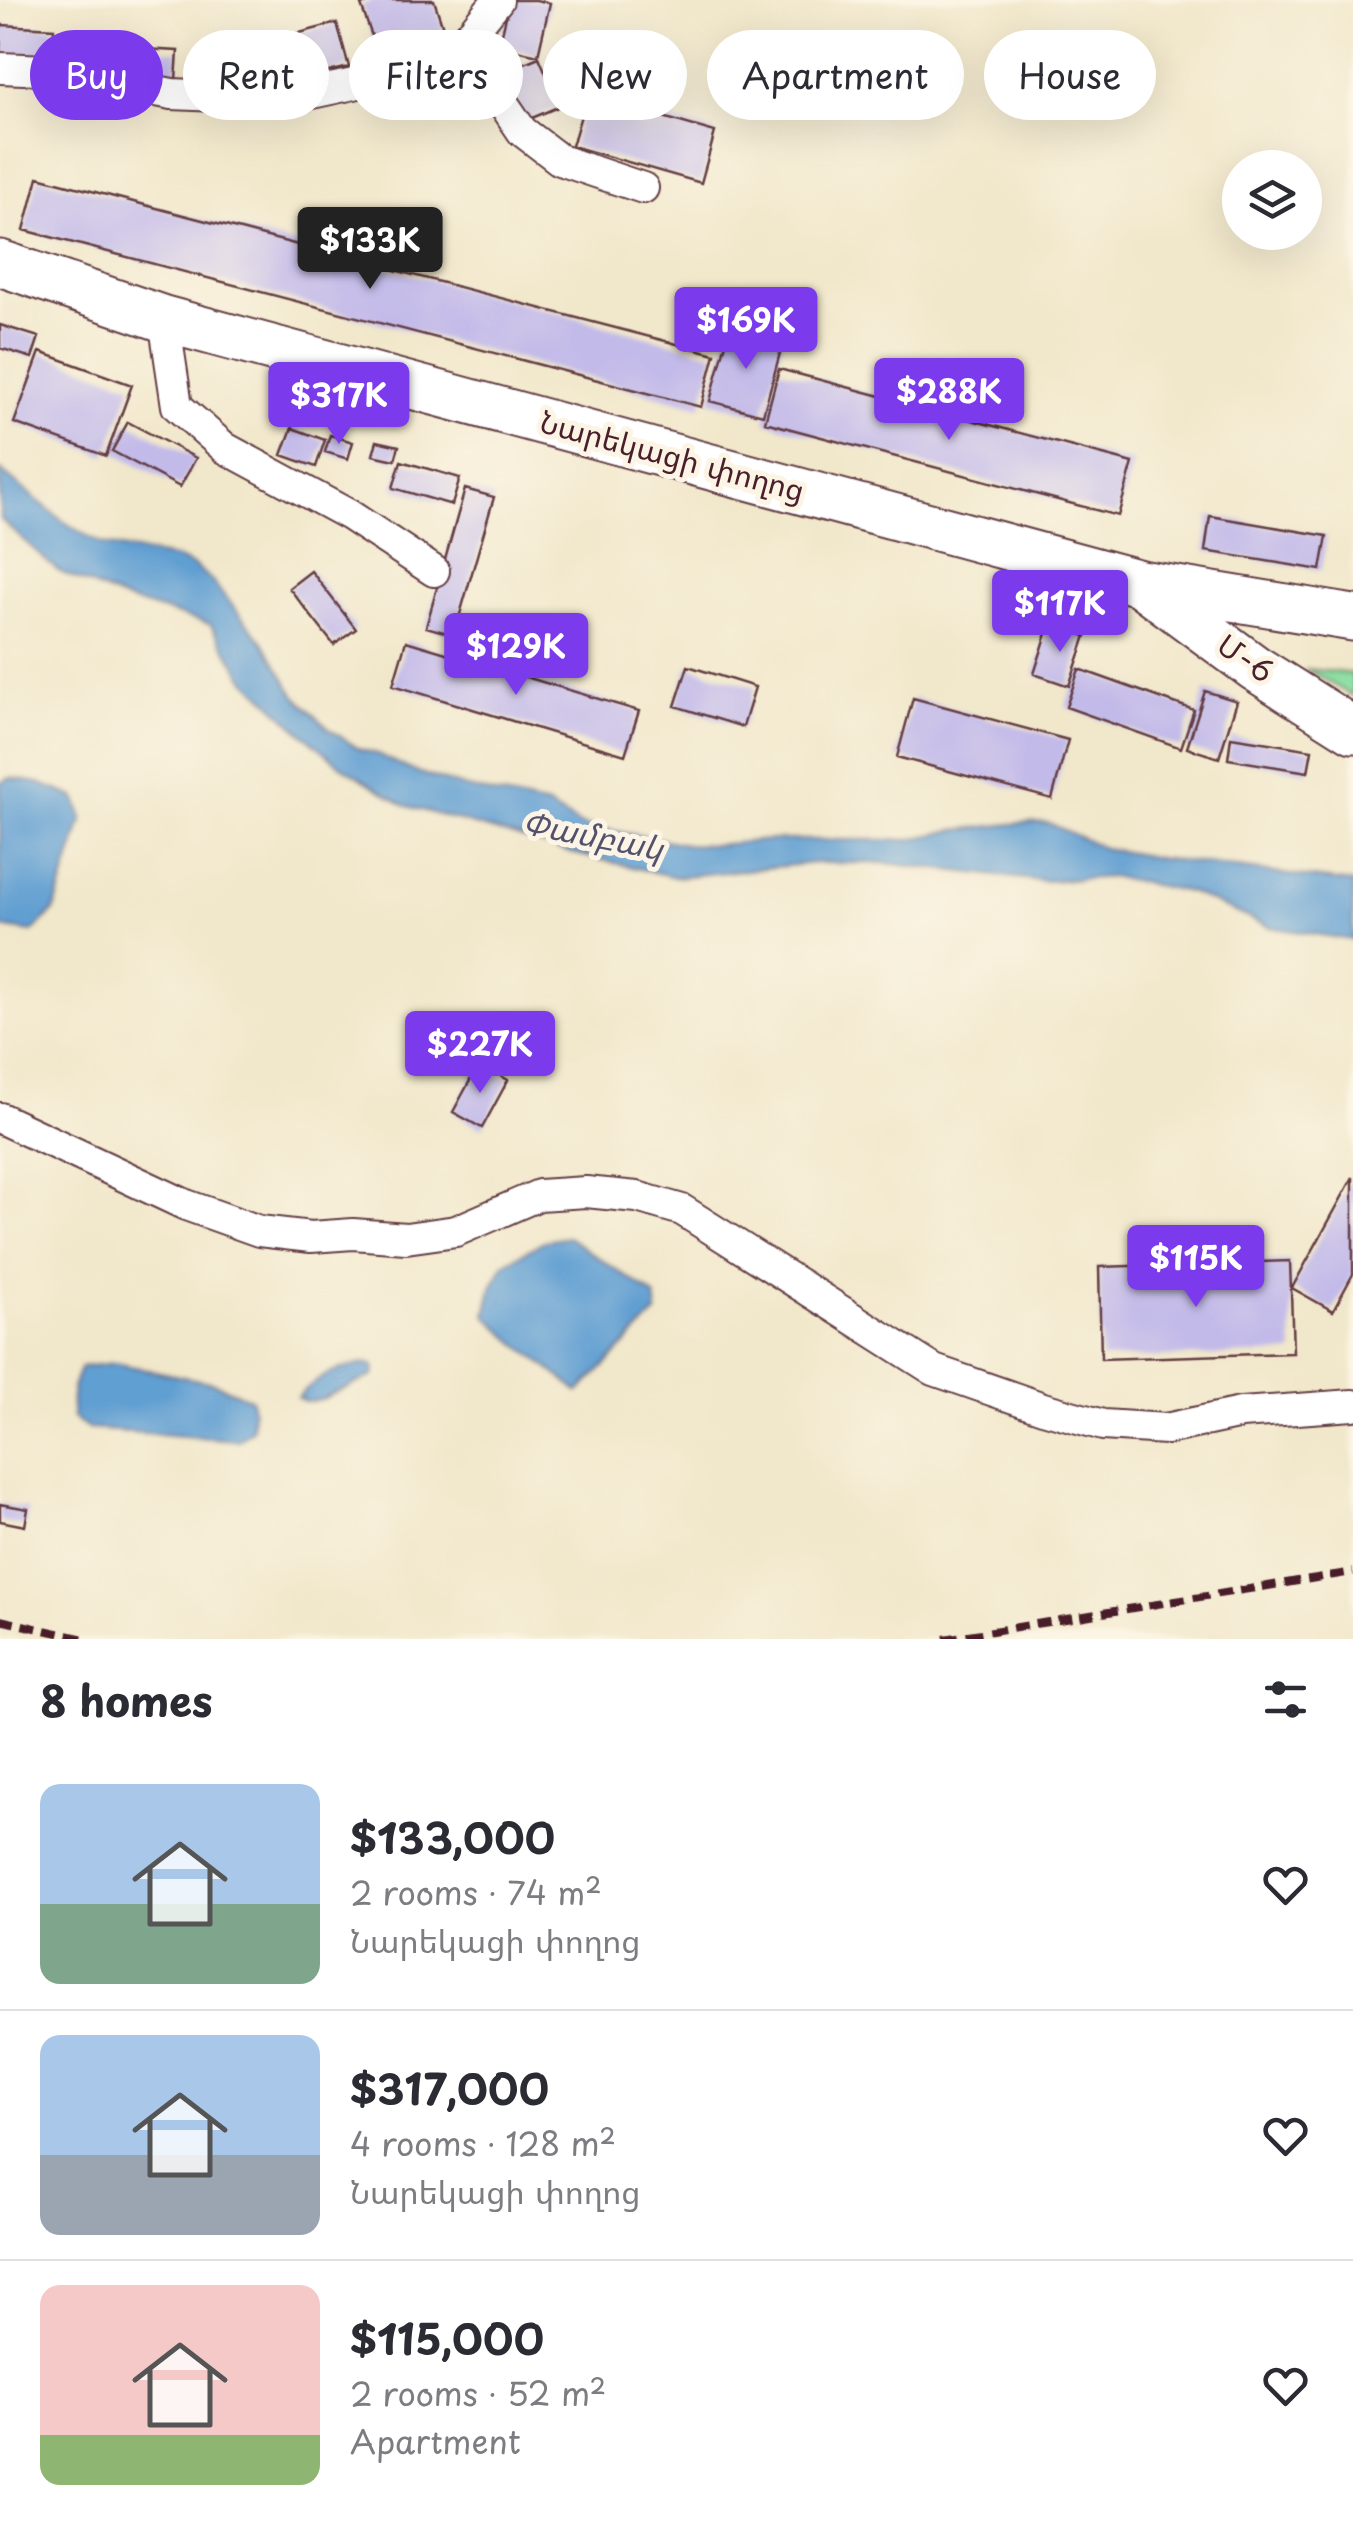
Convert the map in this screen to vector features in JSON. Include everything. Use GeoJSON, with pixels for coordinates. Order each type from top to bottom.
{"type":"FeatureCollection","features":[{"type":"Feature","properties":{"kind":"highway","name":"Նարեկացի փողոց"},"geometry":{"type":"LineString","coordinates":[[0,263],[164,319],[1140,583],[1353,618]]}},
{"type":"Feature","properties":{"kind":"highway","name":"Մ-6"},"geometry":{"type":"LineString","coordinates":[[1140,583],[1255,668],[1353,730]]}},
{"type":"Feature","properties":{"kind":"street"},"geometry":{"type":"LineString","coordinates":[[474,30],[498,0]]}},
{"type":"Feature","properties":{"kind":"street"},"geometry":{"type":"LineString","coordinates":[[0,68],[48,70],[172,94],[284,99],[349,85]]}},
{"type":"Feature","properties":{"kind":"street"},"geometry":{"type":"LineString","coordinates":[[515,120],[522,131],[560,160],[644,188]]}},
{"type":"Feature","properties":{"kind":"street"},"geometry":{"type":"LineString","coordinates":[[164,319],[177,406],[225,448],[348,515],[434,572]]}},
{"type":"Feature","properties":{"kind":"street"},"geometry":{"type":"LineString","coordinates":[[0,1118],[186,1205],[258,1231],[310,1237],[353,1234],[406,1238],[456,1231],[540,1195],[586,1192],[637,1197],[682,1210],[934,1370],[1103,1426],[1166,1429],[1240,1413],[1353,1406]]}},
{"type":"Feature","properties":{"kind":"green space"},"geometry":{"type":"Polygon","coordinates":[[[1305,669],[1353,674],[1353,696],[1305,669]]]}},
{"type":"Feature","properties":{"kind":"water","name":"Փամբակ"},"geometry":{"type":"Polygon","coordinates":[[[0,470],[63,521],[104,545],[178,559],[194,566],[209,578],[263,642],[295,695],[328,728],[359,749],[411,770],[463,787],[548,806],[580,825],[686,844],[908,840],[954,830],[1049,823],[1103,848],[1353,883],[1353,940],[1269,927],[1189,892],[1114,877],[1043,881],[885,863],[815,863],[675,877],[572,853],[404,805],[340,765],[300,731],[245,679],[210,624],[123,599],[58,571],[0,519],[0,470]]]}},
{"type":"Feature","properties":{"kind":"water"},"geometry":{"type":"Polygon","coordinates":[[[10,778],[39,783],[75,797],[83,818],[54,911],[32,932],[0,927],[0,783],[10,778]]]}},
{"type":"Feature","properties":{"kind":"water"},"geometry":{"type":"Polygon","coordinates":[[[568,1237],[655,1296],[657,1313],[579,1392],[486,1315],[492,1287],[504,1264],[544,1241],[568,1237]]]}},
{"type":"Feature","properties":{"kind":"water"},"geometry":{"type":"Polygon","coordinates":[[[115,1363],[214,1383],[251,1399],[252,1429],[238,1440],[90,1429],[73,1418],[76,1380],[81,1367],[115,1363]]]}},
{"type":"Feature","properties":{"kind":"water"},"geometry":{"type":"Polygon","coordinates":[[[368,1364],[374,1366],[373,1376],[322,1399],[307,1402],[298,1398],[329,1374],[368,1364]]]}},
{"type":"Feature","properties":{"kind":"building"},"geometry":{"type":"Polygon","coordinates":[[[375,0],[434,0],[444,30],[370,30],[361,5],[375,0]]]}},
{"type":"Feature","properties":{"kind":"building"},"geometry":{"type":"Polygon","coordinates":[[[510,0],[550,3],[538,55],[523,52],[523,30],[503,30],[510,0]]]}},
{"type":"Feature","properties":{"kind":"building"},"geometry":{"type":"Polygon","coordinates":[[[337,23],[349,67],[329,72],[329,30],[311,30],[337,23]]]}},
{"type":"Feature","properties":{"kind":"building"},"geometry":{"type":"Polygon","coordinates":[[[1,25],[54,28],[30,30],[30,56],[0,54],[1,25]]]}},
{"type":"Feature","properties":{"kind":"building"},"geometry":{"type":"Polygon","coordinates":[[[163,50],[178,51],[176,80],[163,79],[163,50]]]}},
{"type":"Feature","properties":{"kind":"building"},"geometry":{"type":"Polygon","coordinates":[[[539,57],[543,66],[543,113],[525,121],[523,117],[523,64],[539,57]]]}},
{"type":"Feature","properties":{"kind":"building"},"geometry":{"type":"Polygon","coordinates":[[[580,120],[673,120],[715,132],[701,183],[572,146],[580,120]]]}},
{"type":"Feature","properties":{"kind":"building"},"geometry":{"type":"Polygon","coordinates":[[[38,177],[715,354],[701,407],[24,230],[38,177]]]}},
{"type":"Feature","properties":{"kind":"building"},"geometry":{"type":"Polygon","coordinates":[[[0,325],[39,337],[32,358],[0,348],[0,325]]]}},
{"type":"Feature","properties":{"kind":"building"},"geometry":{"type":"Polygon","coordinates":[[[730,328],[783,342],[763,415],[710,401],[730,328]]]}},
{"type":"Feature","properties":{"kind":"building"},"geometry":{"type":"Polygon","coordinates":[[[40,352],[132,385],[106,456],[14,423],[40,352]]]}},
{"type":"Feature","properties":{"kind":"building"},"geometry":{"type":"Polygon","coordinates":[[[779,369],[1133,463],[1118,516],[765,422],[779,369]]]}},
{"type":"Feature","properties":{"kind":"building"},"geometry":{"type":"Polygon","coordinates":[[[128,422],[196,458],[180,487],[112,451],[128,422]]]}},
{"type":"Feature","properties":{"kind":"building"},"geometry":{"type":"Polygon","coordinates":[[[292,428],[325,440],[316,467],[282,455],[292,428]]]}},
{"type":"Feature","properties":{"kind":"building"},"geometry":{"type":"Polygon","coordinates":[[[330,435],[353,442],[348,459],[325,452],[330,435]]]}},
{"type":"Feature","properties":{"kind":"building"},"geometry":{"type":"Polygon","coordinates":[[[377,441],[399,446],[395,460],[373,455],[377,441]]]}},
{"type":"Feature","properties":{"kind":"building"},"geometry":{"type":"Polygon","coordinates":[[[401,461],[460,478],[452,505],[393,488],[401,461]]]}},
{"type":"Feature","properties":{"kind":"building"},"geometry":{"type":"Polygon","coordinates":[[[465,489],[494,497],[454,635],[426,627],[465,489]]]}},
{"type":"Feature","properties":{"kind":"building"},"geometry":{"type":"Polygon","coordinates":[[[1210,516],[1327,536],[1321,570],[1205,551],[1210,516]]]}},
{"type":"Feature","properties":{"kind":"building"},"geometry":{"type":"Polygon","coordinates":[[[311,571],[356,629],[334,645],[289,588],[311,571]]]}},
{"type":"Feature","properties":{"kind":"building"},"geometry":{"type":"Polygon","coordinates":[[[1050,624],[1086,636],[1069,686],[1034,674],[1050,624]]]}},
{"type":"Feature","properties":{"kind":"building"},"geometry":{"type":"Polygon","coordinates":[[[406,641],[639,711],[625,755],[393,685],[406,641]]]}},
{"type":"Feature","properties":{"kind":"building"},"geometry":{"type":"Polygon","coordinates":[[[688,666],[755,687],[743,727],[675,706],[688,666]]]}},
{"type":"Feature","properties":{"kind":"building"},"geometry":{"type":"Polygon","coordinates":[[[1079,669],[1194,710],[1181,748],[1066,707],[1079,669]]]}},
{"type":"Feature","properties":{"kind":"building"},"geometry":{"type":"Polygon","coordinates":[[[1205,691],[1237,701],[1219,758],[1187,748],[1205,691]]]}},
{"type":"Feature","properties":{"kind":"building"},"geometry":{"type":"Polygon","coordinates":[[[913,698],[1068,740],[1052,799],[897,757],[913,698]]]}},
{"type":"Feature","properties":{"kind":"building"},"geometry":{"type":"Polygon","coordinates":[[[1231,737],[1312,750],[1308,772],[1228,759],[1231,737]]]}},
{"type":"Feature","properties":{"kind":"building"},"geometry":{"type":"Polygon","coordinates":[[[479,1064],[508,1080],[482,1128],[453,1112],[479,1064]]]}},
{"type":"Feature","properties":{"kind":"building"},"geometry":{"type":"Polygon","coordinates":[[[1353,1177],[1353,1274],[1333,1311],[1292,1288],[1353,1177]]]}},
{"type":"Feature","properties":{"kind":"building"},"geometry":{"type":"Polygon","coordinates":[[[1290,1261],[1293,1353],[1101,1359],[1099,1267],[1290,1261]]]}},
{"type":"Feature","properties":{"kind":"building"},"geometry":{"type":"Polygon","coordinates":[[[0,1504],[28,1509],[25,1526],[0,1521],[0,1504]]]}},
{"type":"Feature","properties":{"kind":"railway"},"geometry":{"type":"LineString","coordinates":[[944,1639],[1353,1572]]}},
{"type":"Feature","properties":{"kind":"railway"},"geometry":{"type":"LineString","coordinates":[[0,1620],[85,1639]]}}]}
